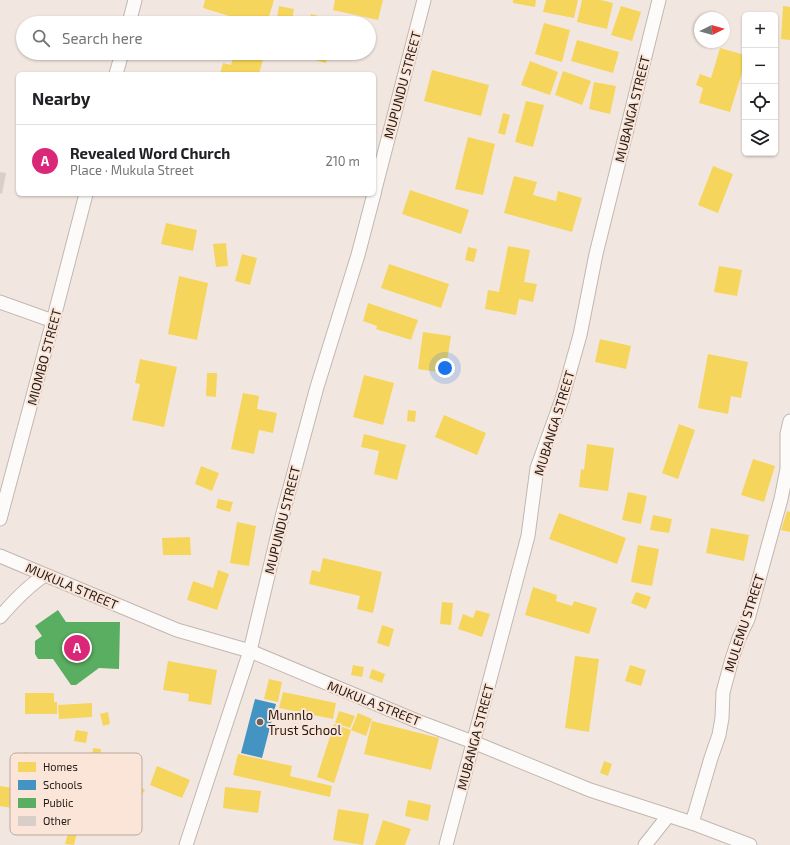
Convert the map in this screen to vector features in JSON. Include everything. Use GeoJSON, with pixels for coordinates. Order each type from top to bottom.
{"type":"FeatureCollection","features":[{"type":"Feature","properties":{"kind":"street"},"geometry":{"type":"LineString","coordinates":[[131,16],[135,0]]}},
{"type":"Feature","properties":{"kind":"street","name":"MUPUNDU STREET"},"geometry":{"type":"LineString","coordinates":[[376,185],[424,0]]}},
{"type":"Feature","properties":{"kind":"street","name":"MUBANGA STREET"},"geometry":{"type":"LineString","coordinates":[[446,845],[528,536],[537,468],[562,399],[580,335],[596,254],[659,0]]}},
{"type":"Feature","properties":{"kind":"street"},"geometry":{"type":"LineString","coordinates":[[117,72],[120,60]]}},
{"type":"Feature","properties":{"kind":"street","name":"MIOMBO STREET"},"geometry":{"type":"LineString","coordinates":[[0,519],[85,196]]}},
{"type":"Feature","properties":{"kind":"street","name":"MUPUNDU STREET"},"geometry":{"type":"LineString","coordinates":[[186,845],[250,651],[282,517],[316,387],[358,255],[373,196]]}},
{"type":"Feature","properties":{"kind":"street"},"geometry":{"type":"LineString","coordinates":[[0,302],[53,321]]}},
{"type":"Feature","properties":{"kind":"street","name":"MULEMU STREET"},"geometry":{"type":"LineString","coordinates":[[692,824],[719,735],[722,718],[724,686],[739,638],[748,619],[781,499],[787,469],[787,434],[790,421]]}},
{"type":"Feature","properties":{"kind":"street","name":"MUKULA STREET"},"geometry":{"type":"LineString","coordinates":[[0,556],[177,630],[250,651],[417,721],[473,742],[590,790],[750,845]]}},
{"type":"Feature","properties":{"kind":"street"},"geometry":{"type":"LineString","coordinates":[[0,617],[36,581],[46,574]]}},
{"type":"Feature","properties":{"kind":"street"},"geometry":{"type":"LineString","coordinates":[[645,845],[668,816]]}},
{"type":"Feature","properties":{"kind":"building: Homes"},"geometry":{"type":"Polygon","coordinates":[[[205,0],[274,0],[269,16],[229,16],[203,8],[205,0]]]}},
{"type":"Feature","properties":{"kind":"building: Homes"},"geometry":{"type":"Polygon","coordinates":[[[335,0],[383,0],[378,20],[376,20],[376,16],[360,16],[333,10],[335,0]]]}},
{"type":"Feature","properties":{"kind":"building: Homes"},"geometry":{"type":"Polygon","coordinates":[[[513,0],[536,0],[535,7],[513,3],[513,0]]]}},
{"type":"Feature","properties":{"kind":"building: Homes"},"geometry":{"type":"Polygon","coordinates":[[[546,0],[578,0],[574,18],[543,12],[546,0]]]}},
{"type":"Feature","properties":{"kind":"building: Homes"},"geometry":{"type":"Polygon","coordinates":[[[582,0],[601,0],[613,3],[607,29],[577,22],[582,0]]]}},
{"type":"Feature","properties":{"kind":"building: Homes"},"geometry":{"type":"Polygon","coordinates":[[[279,6],[294,9],[293,16],[277,16],[279,6]]]}},
{"type":"Feature","properties":{"kind":"building: Homes"},"geometry":{"type":"Polygon","coordinates":[[[621,6],[641,12],[632,41],[611,35],[621,6]]]}},
{"type":"Feature","properties":{"kind":"building: Homes"},"geometry":{"type":"Polygon","coordinates":[[[783,6],[790,7],[790,40],[781,39],[783,6]]]}},
{"type":"Feature","properties":{"kind":"building: Homes"},"geometry":{"type":"Polygon","coordinates":[[[544,23],[570,30],[562,62],[535,54],[544,23]]]}},
{"type":"Feature","properties":{"kind":"building: Homes"},"geometry":{"type":"Polygon","coordinates":[[[577,40],[619,52],[613,73],[571,61],[577,40]]]}},
{"type":"Feature","properties":{"kind":"building: Homes"},"geometry":{"type":"Polygon","coordinates":[[[720,48],[742,54],[742,73],[730,112],[699,103],[703,88],[696,85],[700,74],[711,78],[720,48]]]}},
{"type":"Feature","properties":{"kind":"building: Homes"},"geometry":{"type":"Polygon","coordinates":[[[232,60],[263,60],[260,72],[221,72],[223,63],[231,65],[232,60]]]}},
{"type":"Feature","properties":{"kind":"building: Homes"},"geometry":{"type":"Polygon","coordinates":[[[315,60],[327,60],[326,63],[315,60]]]}},
{"type":"Feature","properties":{"kind":"building: Homes"},"geometry":{"type":"Polygon","coordinates":[[[530,61],[558,72],[550,95],[521,85],[530,61]]]}},
{"type":"Feature","properties":{"kind":"building: Homes"},"geometry":{"type":"Polygon","coordinates":[[[432,70],[489,85],[481,116],[424,101],[432,70]]]}},
{"type":"Feature","properties":{"kind":"building: Homes"},"geometry":{"type":"Polygon","coordinates":[[[563,71],[591,81],[582,105],[555,95],[563,71]]]}},
{"type":"Feature","properties":{"kind":"building: Homes"},"geometry":{"type":"Polygon","coordinates":[[[594,82],[616,86],[610,114],[589,109],[594,82]]]}},
{"type":"Feature","properties":{"kind":"building: Homes"},"geometry":{"type":"Polygon","coordinates":[[[526,101],[544,105],[533,147],[515,142],[526,101]]]}},
{"type":"Feature","properties":{"kind":"building: Homes"},"geometry":{"type":"Polygon","coordinates":[[[503,113],[510,115],[505,135],[498,133],[503,113]]]}},
{"type":"Feature","properties":{"kind":"building: Homes"},"geometry":{"type":"Polygon","coordinates":[[[468,137],[495,144],[483,195],[455,189],[468,137]]]}},
{"type":"Feature","properties":{"kind":"building: Homes"},"geometry":{"type":"Polygon","coordinates":[[[713,166],[733,174],[718,213],[698,205],[713,166]]]}},
{"type":"Feature","properties":{"kind":"building: Homes"},"geometry":{"type":"Polygon","coordinates":[[[514,176],[537,182],[533,195],[556,201],[558,191],[582,198],[572,232],[504,213],[514,176]]]}},
{"type":"Feature","properties":{"kind":"building: Homes"},"geometry":{"type":"Polygon","coordinates":[[[410,190],[469,210],[461,234],[402,214],[410,190]]]}},
{"type":"Feature","properties":{"kind":"building: Homes"},"geometry":{"type":"Polygon","coordinates":[[[166,223],[197,230],[193,251],[161,244],[166,223]]]}},
{"type":"Feature","properties":{"kind":"building: Homes"},"geometry":{"type":"Polygon","coordinates":[[[226,243],[228,266],[216,267],[213,244],[226,243]]]}},
{"type":"Feature","properties":{"kind":"building: Homes"},"geometry":{"type":"Polygon","coordinates":[[[508,246],[530,250],[524,282],[537,284],[533,302],[519,299],[516,315],[485,309],[488,290],[499,292],[508,246]]]}},
{"type":"Feature","properties":{"kind":"building: Homes"},"geometry":{"type":"Polygon","coordinates":[[[468,247],[477,249],[474,262],[465,260],[468,247]]]}},
{"type":"Feature","properties":{"kind":"building: Homes"},"geometry":{"type":"Polygon","coordinates":[[[242,254],[257,258],[250,285],[235,281],[242,254]]]}},
{"type":"Feature","properties":{"kind":"building: Homes"},"geometry":{"type":"Polygon","coordinates":[[[389,264],[449,284],[441,308],[381,288],[389,264]]]}},
{"type":"Feature","properties":{"kind":"building: Homes"},"geometry":{"type":"Polygon","coordinates":[[[719,266],[742,270],[737,296],[714,292],[719,266]]]}},
{"type":"Feature","properties":{"kind":"building: Homes"},"geometry":{"type":"Polygon","coordinates":[[[179,276],[208,283],[197,340],[168,334],[179,276]]]}},
{"type":"Feature","properties":{"kind":"building: Homes"},"geometry":{"type":"Polygon","coordinates":[[[368,303],[418,320],[411,340],[376,329],[377,326],[363,321],[368,303]]]}},
{"type":"Feature","properties":{"kind":"building: Homes"},"geometry":{"type":"Polygon","coordinates":[[[423,332],[451,336],[445,373],[418,369],[423,332]]]}},
{"type":"Feature","properties":{"kind":"building: Homes"},"geometry":{"type":"Polygon","coordinates":[[[600,339],[631,346],[626,369],[595,362],[600,339]]]}},
{"type":"Feature","properties":{"kind":"building: Homes"},"geometry":{"type":"Polygon","coordinates":[[[708,354],[748,362],[741,398],[731,396],[728,414],[698,408],[708,354]]]}},
{"type":"Feature","properties":{"kind":"building: Homes"},"geometry":{"type":"Polygon","coordinates":[[[140,359],[177,367],[164,427],[132,420],[140,384],[135,383],[140,359]]]}},
{"type":"Feature","properties":{"kind":"building: Homes"},"geometry":{"type":"Polygon","coordinates":[[[207,373],[217,373],[216,397],[206,396],[207,373]]]}},
{"type":"Feature","properties":{"kind":"building: Homes"},"geometry":{"type":"Polygon","coordinates":[[[364,375],[394,383],[383,425],[353,417],[364,375]]]}},
{"type":"Feature","properties":{"kind":"building: Homes"},"geometry":{"type":"Polygon","coordinates":[[[243,393],[259,396],[257,409],[277,413],[273,433],[259,430],[254,454],[231,449],[243,393]]]}},
{"type":"Feature","properties":{"kind":"building: Homes"},"geometry":{"type":"Polygon","coordinates":[[[408,410],[416,411],[415,422],[407,421],[408,410]]]}},
{"type":"Feature","properties":{"kind":"building: Homes"},"geometry":{"type":"Polygon","coordinates":[[[444,415],[486,433],[477,455],[435,437],[444,415]]]}},
{"type":"Feature","properties":{"kind":"building: Homes"},"geometry":{"type":"Polygon","coordinates":[[[679,424],[695,430],[678,479],[662,473],[679,424]]]}},
{"type":"Feature","properties":{"kind":"building: Homes"},"geometry":{"type":"Polygon","coordinates":[[[364,434],[406,445],[397,480],[374,474],[379,451],[361,447],[364,434]]]}},
{"type":"Feature","properties":{"kind":"building: Homes"},"geometry":{"type":"Polygon","coordinates":[[[587,444],[614,448],[608,491],[579,487],[581,469],[584,470],[587,444]]]}},
{"type":"Feature","properties":{"kind":"building: Homes"},"geometry":{"type":"Polygon","coordinates":[[[753,459],[775,466],[764,502],[741,495],[753,459]]]}},
{"type":"Feature","properties":{"kind":"building: Homes"},"geometry":{"type":"Polygon","coordinates":[[[201,466],[219,473],[212,491],[195,484],[201,466]]]}},
{"type":"Feature","properties":{"kind":"building: Homes"},"geometry":{"type":"Polygon","coordinates":[[[628,492],[647,496],[641,524],[622,520],[628,492]]]}},
{"type":"Feature","properties":{"kind":"building: Homes"},"geometry":{"type":"Polygon","coordinates":[[[218,499],[233,502],[230,512],[216,508],[218,499]]]}},
{"type":"Feature","properties":{"kind":"building: Homes"},"geometry":{"type":"Polygon","coordinates":[[[787,511],[790,512],[790,532],[781,530],[787,511]]]}},
{"type":"Feature","properties":{"kind":"building: Homes"},"geometry":{"type":"Polygon","coordinates":[[[559,513],[626,538],[617,564],[549,539],[559,513]]]}},
{"type":"Feature","properties":{"kind":"building: Homes"},"geometry":{"type":"Polygon","coordinates":[[[653,515],[672,519],[669,533],[650,530],[653,515]]]}},
{"type":"Feature","properties":{"kind":"building: Homes"},"geometry":{"type":"Polygon","coordinates":[[[237,522],[256,526],[249,566],[230,563],[237,522]]]}},
{"type":"Feature","properties":{"kind":"building: Homes"},"geometry":{"type":"Polygon","coordinates":[[[711,528],[749,535],[744,561],[706,553],[711,528]]]}},
{"type":"Feature","properties":{"kind":"building: Homes"},"geometry":{"type":"Polygon","coordinates":[[[190,537],[191,555],[163,555],[162,538],[190,537]]]}},
{"type":"Feature","properties":{"kind":"building: Homes"},"geometry":{"type":"Polygon","coordinates":[[[638,545],[659,549],[652,586],[631,582],[638,545]]]}},
{"type":"Feature","properties":{"kind":"building: Homes"},"geometry":{"type":"Polygon","coordinates":[[[323,558],[382,572],[373,613],[357,609],[360,596],[309,584],[312,570],[320,572],[323,558]]]}},
{"type":"Feature","properties":{"kind":"building: Homes"},"geometry":{"type":"Polygon","coordinates":[[[218,570],[229,574],[217,610],[187,600],[193,581],[213,588],[218,570]]]}},
{"type":"Feature","properties":{"kind":"building: Homes"},"geometry":{"type":"Polygon","coordinates":[[[533,587],[557,595],[556,601],[572,606],[574,601],[597,608],[589,634],[525,615],[533,587]]]}},
{"type":"Feature","properties":{"kind":"building: Homes"},"geometry":{"type":"Polygon","coordinates":[[[636,592],[651,597],[646,609],[631,603],[636,592]]]}},
{"type":"Feature","properties":{"kind":"building: Homes"},"geometry":{"type":"Polygon","coordinates":[[[442,602],[453,603],[451,625],[440,624],[442,602]]]}},
{"type":"Feature","properties":{"kind":"building: Homes"},"geometry":{"type":"Polygon","coordinates":[[[476,610],[490,614],[482,637],[458,629],[463,614],[473,618],[476,610]]]}},
{"type":"Feature","properties":{"kind":"building: Homes"},"geometry":{"type":"Polygon","coordinates":[[[382,625],[394,629],[389,647],[377,643],[382,625]]]}},
{"type":"Feature","properties":{"kind":"building: Homes"},"geometry":{"type":"Polygon","coordinates":[[[575,656],[599,659],[589,732],[565,728],[575,656]]]}},
{"type":"Feature","properties":{"kind":"building: Homes"},"geometry":{"type":"Polygon","coordinates":[[[168,661],[217,670],[211,705],[188,701],[189,694],[163,690],[168,661]]]}},
{"type":"Feature","properties":{"kind":"building: Homes"},"geometry":{"type":"Polygon","coordinates":[[[353,665],[364,667],[362,677],[351,675],[353,665]]]}},
{"type":"Feature","properties":{"kind":"building: Homes"},"geometry":{"type":"Polygon","coordinates":[[[630,665],[646,670],[641,686],[625,681],[630,665]]]}},
{"type":"Feature","properties":{"kind":"building: Homes"},"geometry":{"type":"Polygon","coordinates":[[[372,669],[385,674],[382,683],[369,678],[372,669]]]}},
{"type":"Feature","properties":{"kind":"building: Homes"},"geometry":{"type":"Polygon","coordinates":[[[269,679],[282,682],[278,702],[264,699],[269,679]]]}},
{"type":"Feature","properties":{"kind":"building: Homes"},"geometry":{"type":"Polygon","coordinates":[[[283,692],[336,703],[333,719],[279,708],[283,692]]]}},
{"type":"Feature","properties":{"kind":"building: Homes"},"geometry":{"type":"Polygon","coordinates":[[[25,693],[54,693],[54,702],[57,702],[57,714],[25,714],[25,693]]]}},
{"type":"Feature","properties":{"kind":"building: Homes"},"geometry":{"type":"Polygon","coordinates":[[[92,703],[92,717],[59,719],[58,705],[92,703]]]}},
{"type":"Feature","properties":{"kind":"building: Homes"},"geometry":{"type":"Polygon","coordinates":[[[339,711],[355,716],[350,728],[335,723],[339,711]]]}},
{"type":"Feature","properties":{"kind":"building: Homes"},"geometry":{"type":"Polygon","coordinates":[[[108,712],[110,724],[103,726],[100,714],[108,712]]]}},
{"type":"Feature","properties":{"kind":"building: Homes"},"geometry":{"type":"Polygon","coordinates":[[[358,713],[372,719],[366,736],[351,730],[358,713]]]}},
{"type":"Feature","properties":{"kind":"building: Homes"},"geometry":{"type":"Polygon","coordinates":[[[372,721],[439,738],[431,770],[364,754],[372,721]]]}},
{"type":"Feature","properties":{"kind":"building: Homes"},"geometry":{"type":"Polygon","coordinates":[[[334,724],[351,730],[334,783],[317,777],[334,724]]]}},
{"type":"Feature","properties":{"kind":"building: Homes"},"geometry":{"type":"Polygon","coordinates":[[[76,730],[88,732],[86,743],[74,741],[76,730]]]}},
{"type":"Feature","properties":{"kind":"building: Homes"},"geometry":{"type":"Polygon","coordinates":[[[93,748],[101,749],[101,753],[93,753],[93,748]]]}},
{"type":"Feature","properties":{"kind":"building: Homes"},"geometry":{"type":"Polygon","coordinates":[[[238,754],[292,766],[290,776],[332,786],[330,797],[233,775],[238,754]]]}},
{"type":"Feature","properties":{"kind":"building: Homes"},"geometry":{"type":"Polygon","coordinates":[[[604,761],[612,764],[608,776],[600,773],[604,761]]]}},
{"type":"Feature","properties":{"kind":"building: Homes"},"geometry":{"type":"Polygon","coordinates":[[[157,766],[190,780],[182,798],[150,785],[157,766]]]}},
{"type":"Feature","properties":{"kind":"building: Homes"},"geometry":{"type":"Polygon","coordinates":[[[0,786],[10,788],[10,808],[0,806],[0,786]]]}},
{"type":"Feature","properties":{"kind":"building: Homes"},"geometry":{"type":"Polygon","coordinates":[[[225,787],[261,791],[258,813],[223,808],[225,787]]]}},
{"type":"Feature","properties":{"kind":"building: Homes"},"geometry":{"type":"Polygon","coordinates":[[[408,800],[431,805],[428,821],[405,816],[408,800]]]}},
{"type":"Feature","properties":{"kind":"building: Homes"},"geometry":{"type":"Polygon","coordinates":[[[338,809],[369,814],[363,845],[333,840],[338,809]]]}},
{"type":"Feature","properties":{"kind":"building: Homes"},"geometry":{"type":"Polygon","coordinates":[[[383,820],[411,829],[405,845],[375,845],[383,820]]]}},
{"type":"Feature","properties":{"kind":"building: Homes"},"geometry":{"type":"Polygon","coordinates":[[[68,835],[76,835],[74,845],[65,844],[68,835]]]}},
{"type":"Feature","properties":{"kind":"building: Schools","name":"Munnlo Trust School"},"geometry":{"type":"Polygon","coordinates":[[[255,699],[276,704],[262,758],[241,753],[255,699]]]}},
{"type":"Feature","properties":{"kind":"building: Public"},"geometry":{"type":"Polygon","coordinates":[[[58,610],[66,622],[120,622],[119,669],[99,668],[76,685],[71,685],[53,659],[38,659],[35,654],[35,641],[42,636],[35,626],[58,610]]]}},
{"type":"Feature","properties":{"kind":"building: Other"},"geometry":{"type":"Polygon","coordinates":[[[0,172],[6,173],[2,194],[0,193],[0,172]]]}},
{"type":"Feature","properties":{"kind":"place","name":"Revealed Word Church"},"geometry":{"type":"Point","coordinates":[77,648]}},
{"type":"Feature","properties":{"kind":"place","name":"Munnlo Trust School"},"geometry":{"type":"Point","coordinates":[260,722]}}]}
